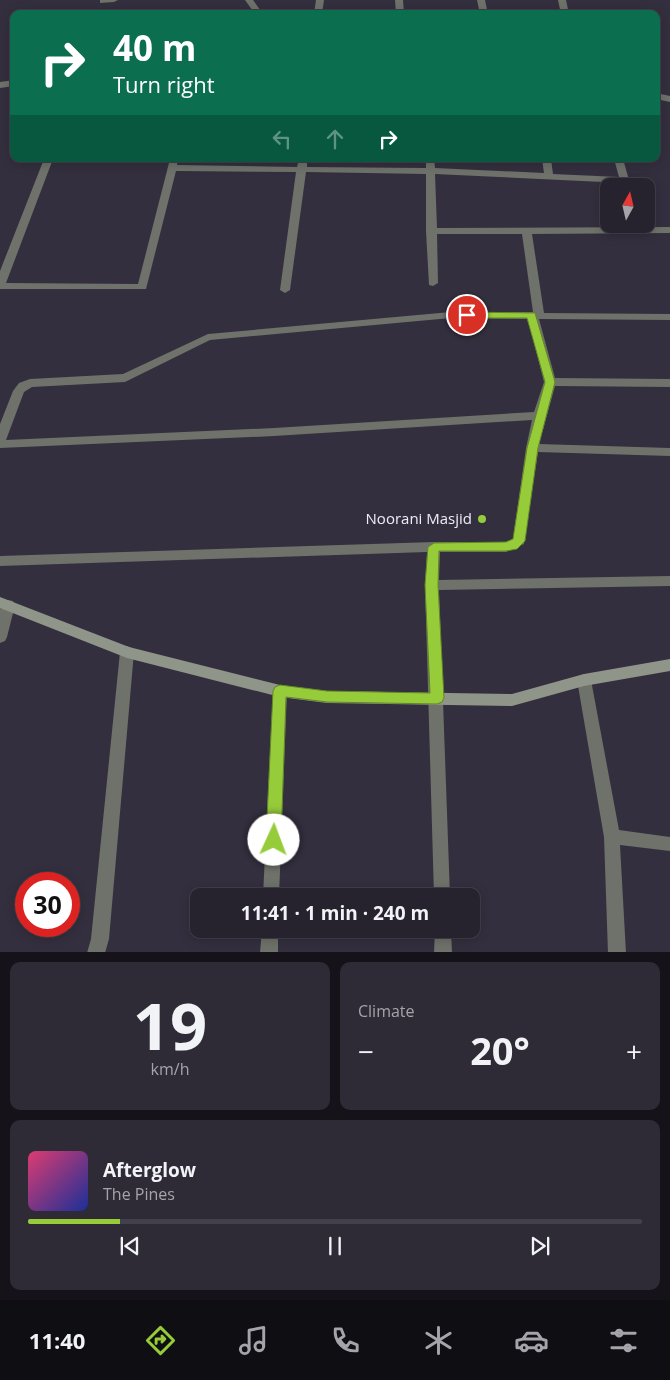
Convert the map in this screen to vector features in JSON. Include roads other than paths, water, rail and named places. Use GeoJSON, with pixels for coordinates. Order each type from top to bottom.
{"type":"FeatureCollection","features":[{"type":"Feature","properties":{"kind":"main road"},"geometry":{"type":"LineString","coordinates":[[4,604],[127,652],[280,691],[327,697],[512,700],[584,680],[670,665]]}},
{"type":"Feature","properties":{"kind":"street"},"geometry":{"type":"LineString","coordinates":[[103,1],[114,0]]}},
{"type":"Feature","properties":{"kind":"street"},"geometry":{"type":"LineString","coordinates":[[249,0],[257,10]]}},
{"type":"Feature","properties":{"kind":"street"},"geometry":{"type":"LineString","coordinates":[[47,162],[0,286],[142,286],[173,163],[302,170],[430,172],[624,180],[620,162]]}},
{"type":"Feature","properties":{"kind":"street"},"geometry":{"type":"LineString","coordinates":[[285,290],[303,162]]}},
{"type":"Feature","properties":{"kind":"street"},"geometry":{"type":"LineString","coordinates":[[430,162],[433,283]]}},
{"type":"Feature","properties":{"kind":"street"},"geometry":{"type":"LineString","coordinates":[[547,162],[548,176]]}},
{"type":"Feature","properties":{"kind":"street"},"geometry":{"type":"LineString","coordinates":[[431,232],[670,230]]}},
{"type":"Feature","properties":{"kind":"street"},"geometry":{"type":"LineString","coordinates":[[0,561],[434,547],[506,547],[513,545],[519,541],[532,448],[539,416],[550,382],[536,315],[527,231]]}},
{"type":"Feature","properties":{"kind":"street"},"geometry":{"type":"LineString","coordinates":[[0,439],[19,391],[30,383],[125,378],[208,337],[451,314],[670,317]]}},
{"type":"Feature","properties":{"kind":"street"},"geometry":{"type":"LineString","coordinates":[[550,382],[670,383]]}},
{"type":"Feature","properties":{"kind":"street"},"geometry":{"type":"LineString","coordinates":[[0,444],[274,432],[539,416]]}},
{"type":"Feature","properties":{"kind":"street"},"geometry":{"type":"LineString","coordinates":[[532,448],[670,452]]}},
{"type":"Feature","properties":{"kind":"street"},"geometry":{"type":"LineString","coordinates":[[434,547],[432,585],[442,888]]}},
{"type":"Feature","properties":{"kind":"street"},"geometry":{"type":"LineString","coordinates":[[432,585],[670,581]]}},
{"type":"Feature","properties":{"kind":"street"},"geometry":{"type":"LineString","coordinates":[[0,637],[4,604]]}},
{"type":"Feature","properties":{"kind":"street"},"geometry":{"type":"LineString","coordinates":[[96,952],[100,939],[127,652]]}},
{"type":"Feature","properties":{"kind":"street"},"geometry":{"type":"LineString","coordinates":[[584,680],[612,837],[617,952]]}},
{"type":"Feature","properties":{"kind":"street"},"geometry":{"type":"LineString","coordinates":[[272,888],[280,691]]}},
{"type":"Feature","properties":{"kind":"street"},"geometry":{"type":"LineString","coordinates":[[612,837],[670,844]]}},
{"type":"Feature","properties":{"kind":"street"},"geometry":{"type":"LineString","coordinates":[[269,952],[270,938]]}},
{"type":"Feature","properties":{"kind":"street"},"geometry":{"type":"LineString","coordinates":[[443,938],[444,952]]}},
{"type":"Feature","properties":{"kind":"place","name":"Noorani Masjid"},"geometry":{"type":"Point","coordinates":[482,519]}}]}
